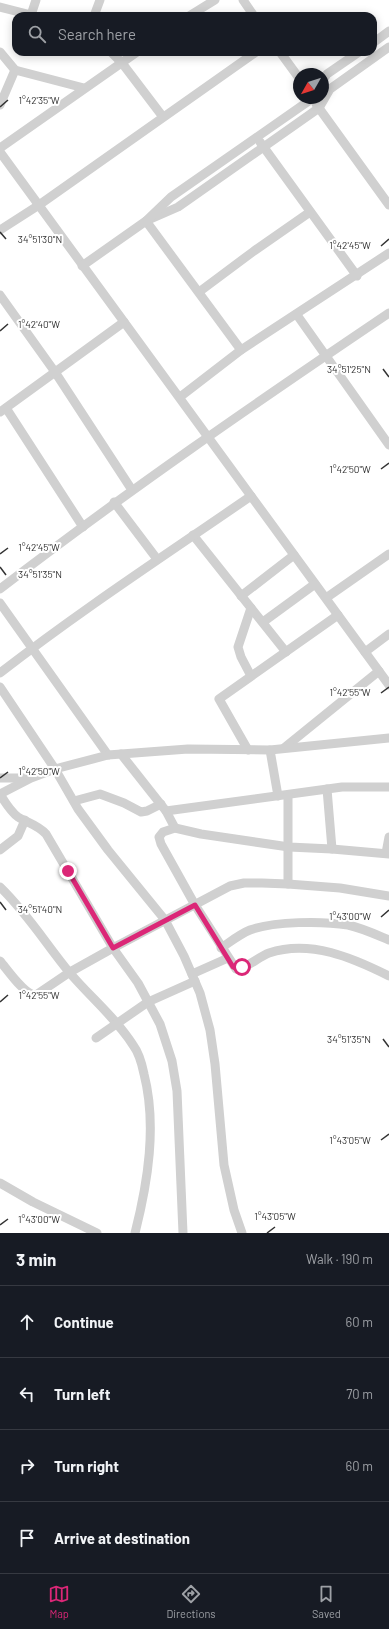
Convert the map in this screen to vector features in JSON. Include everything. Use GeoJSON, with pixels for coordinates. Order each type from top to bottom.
{"type":"FeatureCollection","features":[{"type":"Feature","properties":{"kind":"street"},"geometry":{"type":"LineString","coordinates":[[34,12],[36,0]]}},
{"type":"Feature","properties":{"kind":"street"},"geometry":{"type":"LineString","coordinates":[[96,12],[100,0]]}},
{"type":"Feature","properties":{"kind":"street"},"geometry":{"type":"LineString","coordinates":[[201,0],[213,2]]}},
{"type":"Feature","properties":{"kind":"street"},"geometry":{"type":"LineString","coordinates":[[243,0],[251,12]]}},
{"type":"Feature","properties":{"kind":"street"},"geometry":{"type":"LineString","coordinates":[[196,12],[213,2]]}},
{"type":"Feature","properties":{"kind":"street"},"geometry":{"type":"LineString","coordinates":[[0,7],[18,12]]}},
{"type":"Feature","properties":{"kind":"street"},"geometry":{"type":"LineString","coordinates":[[377,40],[389,31]]}},
{"type":"Feature","properties":{"kind":"street"},"geometry":{"type":"LineString","coordinates":[[377,56],[389,47]]}},
{"type":"Feature","properties":{"kind":"street"},"geometry":{"type":"LineString","coordinates":[[0,52],[15,70],[84,88]]}},
{"type":"Feature","properties":{"kind":"street"},"geometry":{"type":"LineString","coordinates":[[115,56],[122,62],[163,118]]}},
{"type":"Feature","properties":{"kind":"street"},"geometry":{"type":"LineString","coordinates":[[0,148],[131,56]]}},
{"type":"Feature","properties":{"kind":"street"},"geometry":{"type":"LineString","coordinates":[[0,230],[39,205],[250,56]]}},
{"type":"Feature","properties":{"kind":"street"},"geometry":{"type":"LineString","coordinates":[[283,56],[293,70]]}},
{"type":"Feature","properties":{"kind":"street"},"geometry":{"type":"LineString","coordinates":[[329,73],[354,56]]}},
{"type":"Feature","properties":{"kind":"street"},"geometry":{"type":"LineString","coordinates":[[146,221],[178,207],[320,108],[330,89],[376,56]]}},
{"type":"Feature","properties":{"kind":"street"},"geometry":{"type":"LineString","coordinates":[[0,105],[15,70]]}},
{"type":"Feature","properties":{"kind":"street"},"geometry":{"type":"LineString","coordinates":[[82,266],[146,221],[171,197],[305,104]]}},
{"type":"Feature","properties":{"kind":"street"},"geometry":{"type":"LineString","coordinates":[[317,104],[389,205]]}},
{"type":"Feature","properties":{"kind":"street"},"geometry":{"type":"LineString","coordinates":[[257,138],[357,276]]}},
{"type":"Feature","properties":{"kind":"street"},"geometry":{"type":"LineString","coordinates":[[0,152],[389,685]]}},
{"type":"Feature","properties":{"kind":"street"},"geometry":{"type":"LineString","coordinates":[[200,292],[254,251],[310,212]]}},
{"type":"Feature","properties":{"kind":"street"},"geometry":{"type":"LineString","coordinates":[[146,221],[200,292],[241,350]]}},
{"type":"Feature","properties":{"kind":"street"},"geometry":{"type":"LineString","coordinates":[[180,397],[241,350],[357,276],[389,253]]}},
{"type":"Feature","properties":{"kind":"street"},"geometry":{"type":"LineString","coordinates":[[0,294],[55,372],[132,490]]}},
{"type":"Feature","properties":{"kind":"street"},"geometry":{"type":"LineString","coordinates":[[0,589],[114,502],[389,313]]}},
{"type":"Feature","properties":{"kind":"street"},"geometry":{"type":"LineString","coordinates":[[297,314],[389,445]]}},
{"type":"Feature","properties":{"kind":"street"},"geometry":{"type":"LineString","coordinates":[[83,527],[3,410],[124,322]]}},
{"type":"Feature","properties":{"kind":"street"},"geometry":{"type":"LineString","coordinates":[[0,673],[157,559],[251,496]]}},
{"type":"Feature","properties":{"kind":"street"},"geometry":{"type":"LineString","coordinates":[[114,502],[157,559]]}},
{"type":"Feature","properties":{"kind":"street"},"geometry":{"type":"LineString","coordinates":[[193,536],[286,652]]}},
{"type":"Feature","properties":{"kind":"street"},"geometry":{"type":"LineString","coordinates":[[326,598],[389,554]]}},
{"type":"Feature","properties":{"kind":"street"},"geometry":{"type":"LineString","coordinates":[[241,596],[294,555]]}},
{"type":"Feature","properties":{"kind":"street"},"geometry":{"type":"LineString","coordinates":[[262,622],[315,584]]}},
{"type":"Feature","properties":{"kind":"street"},"geometry":{"type":"LineString","coordinates":[[0,603],[108,755]]}},
{"type":"Feature","properties":{"kind":"street"},"geometry":{"type":"LineString","coordinates":[[251,608],[238,647],[241,657],[251,676]]}},
{"type":"Feature","properties":{"kind":"street"},"geometry":{"type":"LineString","coordinates":[[248,750],[219,699],[338,615]]}},
{"type":"Feature","properties":{"kind":"street"},"geometry":{"type":"LineString","coordinates":[[365,652],[389,634]]}},
{"type":"Feature","properties":{"kind":"street"},"geometry":{"type":"LineString","coordinates":[[284,748],[378,671]]}},
{"type":"Feature","properties":{"kind":"street"},"geometry":{"type":"LineString","coordinates":[[0,687],[55,769],[74,801],[108,850],[165,920],[200,993],[210,1030],[215,1064],[224,1165],[234,1210],[242,1233]]}},
{"type":"Feature","properties":{"kind":"street"},"geometry":{"type":"LineString","coordinates":[[183,1233],[177,1090],[172,1061],[160,1024],[138,982],[113,948],[46,834],[39,827],[17,816],[0,794],[31,778],[55,769],[108,755],[188,749],[270,750],[389,738]]}},
{"type":"Feature","properties":{"kind":"street"},"geometry":{"type":"LineString","coordinates":[[270,750],[278,796]]}},
{"type":"Feature","properties":{"kind":"street"},"geometry":{"type":"LineString","coordinates":[[121,754],[163,808],[175,828]]}},
{"type":"Feature","properties":{"kind":"street"},"geometry":{"type":"LineString","coordinates":[[0,778],[31,778]]}},
{"type":"Feature","properties":{"kind":"street"},"geometry":{"type":"LineString","coordinates":[[74,801],[100,794],[119,801],[141,812],[163,808],[288,795],[342,787],[389,787]]}},
{"type":"Feature","properties":{"kind":"street"},"geometry":{"type":"LineString","coordinates":[[327,789],[332,849]]}},
{"type":"Feature","properties":{"kind":"street"},"geometry":{"type":"LineString","coordinates":[[288,795],[288,884]]}},
{"type":"Feature","properties":{"kind":"street"},"geometry":{"type":"LineString","coordinates":[[0,850],[18,836],[25,820]]}},
{"type":"Feature","properties":{"kind":"street"},"geometry":{"type":"LineString","coordinates":[[389,837],[387,854],[289,847],[201,834],[175,828],[160,834],[159,839],[195,905],[233,967],[238,969],[268,953],[283,950],[308,949],[329,952],[365,964],[389,976]]}},
{"type":"Feature","properties":{"kind":"street"},"geometry":{"type":"LineString","coordinates":[[0,961],[26,991],[32,995],[39,993],[70,972],[113,948],[225,888],[235,885],[262,883],[288,884],[340,888],[389,896]]}},
{"type":"Feature","properties":{"kind":"street"},"geometry":{"type":"LineString","coordinates":[[0,887],[29,919],[70,972],[117,1024],[134,1046],[142,1066],[149,1092],[149,1154],[142,1208],[135,1233]]}},
{"type":"Feature","properties":{"kind":"street"},"geometry":{"type":"LineString","coordinates":[[0,901],[7,894]]}},
{"type":"Feature","properties":{"kind":"street"},"geometry":{"type":"LineString","coordinates":[[221,948],[249,930],[265,925],[284,923],[349,925],[388,938]]}},
{"type":"Feature","properties":{"kind":"street"},"geometry":{"type":"LineString","coordinates":[[96,1038],[148,1002],[228,958]]}},
{"type":"Feature","properties":{"kind":"street"},"geometry":{"type":"LineString","coordinates":[[0,1183],[33,1202],[97,1233]]}},
{"type":"Feature","properties":{"kind":"route"},"geometry":{"type":"LineString","coordinates":[[68,871],[113,948],[195,905],[233,967],[238,969],[242,967]]}}]}
